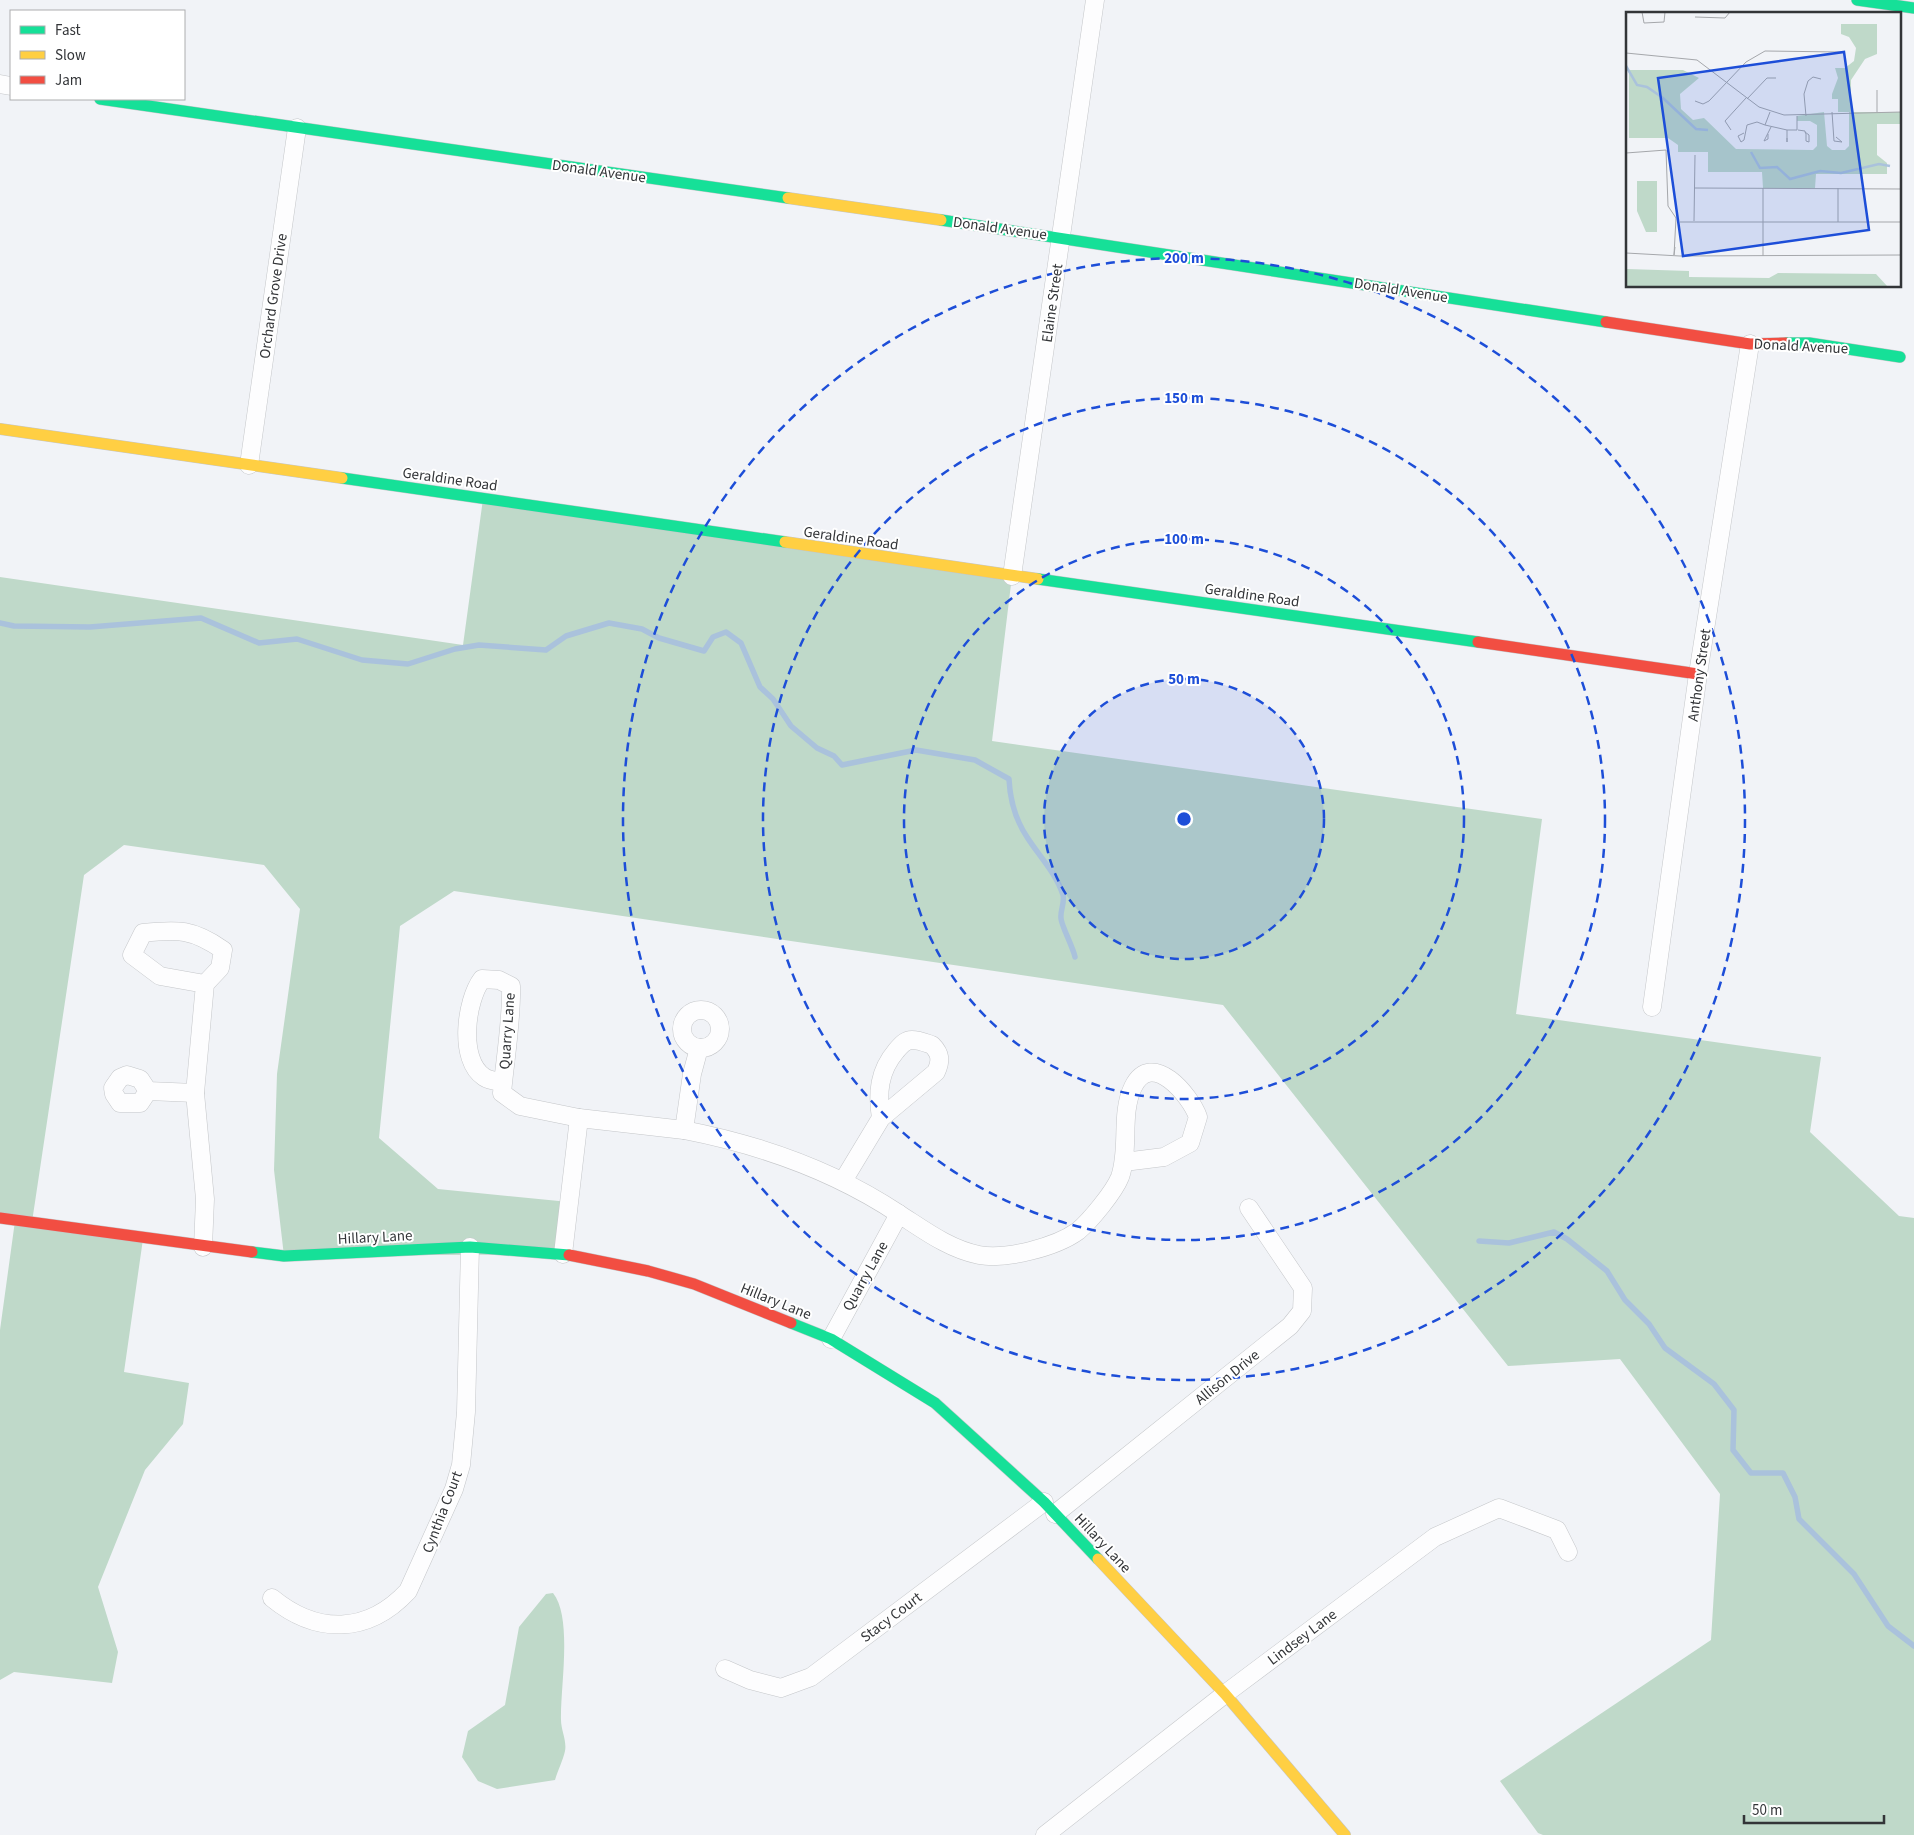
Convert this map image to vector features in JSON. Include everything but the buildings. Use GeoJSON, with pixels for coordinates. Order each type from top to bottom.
{"type":"FeatureCollection","features":[{"type":"Feature","properties":{"kind":"street","name":"Elaine Street"},"geometry":{"type":"LineString","coordinates":[[1012,576],[1095,0]]}},
{"type":"Feature","properties":{"kind":"street"},"geometry":{"type":"LineString","coordinates":[[1857,0],[1914,8]]}},
{"type":"Feature","properties":{"kind":"street","name":"Donald Avenue"},"geometry":{"type":"LineString","coordinates":[[107,100],[1062,237],[1750,344],[1809,344],[1900,356]]}},
{"type":"Feature","properties":{"kind":"street","name":"Orchard Grove Drive"},"geometry":{"type":"LineString","coordinates":[[249,465],[297,128]]}},
{"type":"Feature","properties":{"kind":"street","name":"Anthony Street"},"geometry":{"type":"LineString","coordinates":[[1652,1007],[1698,674],[1750,344]]}},
{"type":"Feature","properties":{"kind":"street","name":"Geraldine Road"},"geometry":{"type":"LineString","coordinates":[[0,429],[1698,674]]}},
{"type":"Feature","properties":{"kind":"street"},"geometry":{"type":"LineString","coordinates":[[203,1247],[205,1199],[195,1093],[206,984],[220,968],[223,950],[209,940],[178,929],[143,933],[132,955],[160,976],[206,984]]}},
{"type":"Feature","properties":{"kind":"street","name":"Quarry Lane"},"geometry":{"type":"LineString","coordinates":[[503,1082],[492,1081],[483,1077],[477,1070],[469,1050],[467,1034],[472,996],[482,979],[499,980],[511,986],[503,1082],[502,1093],[520,1106],[579,1118],[684,1130],[734,1140],[777,1153],[870,1194],[948,1245],[980,1255],[1005,1255],[1035,1250],[1078,1231],[1119,1180],[1124,1162],[1130,1094],[1135,1084],[1142,1077],[1151,1074],[1170,1078],[1189,1099],[1198,1117],[1190,1143],[1164,1157],[1124,1162]]}},
{"type":"Feature","properties":{"kind":"street"},"geometry":{"type":"LineString","coordinates":[[684,1130],[692,1074],[698,1048]]}},
{"type":"Feature","properties":{"kind":"street"},"geometry":{"type":"LineString","coordinates":[[148,1092],[195,1093]]}},
{"type":"Feature","properties":{"kind":"street"},"geometry":{"type":"LineString","coordinates":[[563,1254],[579,1118]]}},
{"type":"Feature","properties":{"kind":"street"},"geometry":{"type":"LineString","coordinates":[[843,1181],[881,1118]]}},
{"type":"Feature","properties":{"kind":"street","name":"Allison Drive"},"geometry":{"type":"LineString","coordinates":[[1049,1508],[1290,1326],[1302,1310],[1303,1288],[1249,1208]]}},
{"type":"Feature","properties":{"kind":"street","name":"Quarry Lane"},"geometry":{"type":"LineString","coordinates":[[831,1339],[899,1214]]}},
{"type":"Feature","properties":{"kind":"street","name":"Hillary Lane"},"geometry":{"type":"LineString","coordinates":[[0,1218],[203,1247],[284,1256],[470,1247],[563,1254],[694,1284],[831,1339],[935,1403],[1049,1508],[1225,1694],[1345,1835]]}},
{"type":"Feature","properties":{"kind":"street","name":"Cynthia Court"},"geometry":{"type":"LineString","coordinates":[[272,1598],[287,1611],[306,1619],[329,1624],[345,1624],[365,1622],[382,1614],[397,1603],[408,1591],[454,1489],[464,1446],[470,1247]]}},
{"type":"Feature","properties":{"kind":"street","name":"Stacy Court"},"geometry":{"type":"LineString","coordinates":[[725,1669],[750,1680],[781,1688],[811,1677],[1049,1508]]}},
{"type":"Feature","properties":{"kind":"street","name":"Lindsey Lane"},"geometry":{"type":"LineString","coordinates":[[1045,1835],[1225,1694],[1435,1537],[1499,1508],[1557,1530],[1568,1552]]}},
{"type":"Feature","properties":{"kind":"green space"},"geometry":{"type":"Polygon","coordinates":[[[483,499],[1012,576],[992,741],[1542,819],[1516,1014],[1821,1057],[1810,1132],[1899,1216],[1914,1218],[1914,1835],[1543,1835],[1538,1833],[1500,1781],[1711,1640],[1720,1494],[1620,1359],[1508,1366],[1223,1005],[454,891],[400,926],[379,1138],[438,1189],[569,1202],[563,1254],[284,1256],[274,1170],[277,1074],[300,909],[264,865],[124,845],[84,875],[32,1222],[143,1239],[124,1372],[189,1383],[183,1424],[145,1470],[98,1587],[118,1652],[112,1683],[14,1672],[0,1680],[0,1330],[15,1221],[0,1218],[0,577],[463,645],[483,499]]]}},
{"type":"Feature","properties":{"kind":"green space"},"geometry":{"type":"Polygon","coordinates":[[[553,1593],[559,1604],[563,1619],[564,1654],[561,1720],[565,1743],[564,1754],[555,1780],[497,1789],[478,1781],[462,1757],[468,1731],[505,1705],[519,1627],[546,1594],[553,1593]]]}},
{"type":"Feature","properties":{"kind":"waterway"},"geometry":{"type":"LineString","coordinates":[[0,623],[14,626],[90,627],[201,618],[259,643],[297,639],[362,660],[408,664],[455,649],[479,645],[546,650],[566,636],[609,623],[642,629],[659,638],[704,651],[713,637],[726,632],[741,643],[760,687],[773,699],[791,726],[817,748],[834,756],[842,765],[916,750],[975,760],[1009,779],[1012,802],[1019,823],[1052,872],[1063,895],[1062,921],[1075,957]]}},
{"type":"Feature","properties":{"kind":"waterway"},"geometry":{"type":"LineString","coordinates":[[1479,1241],[1509,1243],[1554,1232],[1567,1239],[1607,1271],[1625,1300],[1649,1324],[1665,1348],[1714,1384],[1734,1410],[1733,1450],[1751,1473],[1783,1473],[1795,1497],[1799,1519],[1854,1574],[1888,1626],[1914,1646]]}},
{"type":"Feature","properties":{"kind":"traffic: fast"},"geometry":{"type":"LineString","coordinates":[[1857,0],[1914,8]]}},
{"type":"Feature","properties":{"kind":"traffic: fast"},"geometry":{"type":"LineString","coordinates":[[107,100],[788,198]]}},
{"type":"Feature","properties":{"kind":"traffic: fast"},"geometry":{"type":"LineString","coordinates":[[941,220],[1606,322]]}},
{"type":"Feature","properties":{"kind":"traffic: fast"},"geometry":{"type":"LineString","coordinates":[[1786,343],[1809,343],[1900,357]]}},
{"type":"Feature","properties":{"kind":"traffic: fast"},"geometry":{"type":"LineString","coordinates":[[342,478],[785,542]]}},
{"type":"Feature","properties":{"kind":"traffic: fast"},"geometry":{"type":"LineString","coordinates":[[1038,579],[1478,642]]}},
{"type":"Feature","properties":{"kind":"traffic: fast"},"geometry":{"type":"LineString","coordinates":[[252,1252],[284,1256],[470,1247],[569,1255]]}},
{"type":"Feature","properties":{"kind":"traffic: fast"},"geometry":{"type":"LineString","coordinates":[[791,1323],[831,1339],[935,1403],[1044,1502],[1098,1559]]}},
{"type":"Feature","properties":{"kind":"traffic: slow"},"geometry":{"type":"LineString","coordinates":[[788,198],[941,220]]}},
{"type":"Feature","properties":{"kind":"traffic: slow"},"geometry":{"type":"LineString","coordinates":[[0,429],[342,478]]}},
{"type":"Feature","properties":{"kind":"traffic: slow"},"geometry":{"type":"LineString","coordinates":[[785,542],[1038,579]]}},
{"type":"Feature","properties":{"kind":"traffic: slow"},"geometry":{"type":"LineString","coordinates":[[1098,1559],[1225,1694],[1345,1835]]}},
{"type":"Feature","properties":{"kind":"traffic: jam"},"geometry":{"type":"LineString","coordinates":[[1606,322],[1750,344],[1786,343]]}},
{"type":"Feature","properties":{"kind":"traffic: jam"},"geometry":{"type":"LineString","coordinates":[[1478,642],[1698,674]]}},
{"type":"Feature","properties":{"kind":"traffic: jam"},"geometry":{"type":"LineString","coordinates":[[0,1218],[252,1252]]}},
{"type":"Feature","properties":{"kind":"traffic: jam"},"geometry":{"type":"LineString","coordinates":[[569,1255],[648,1271],[694,1284],[791,1323]]}}]}
